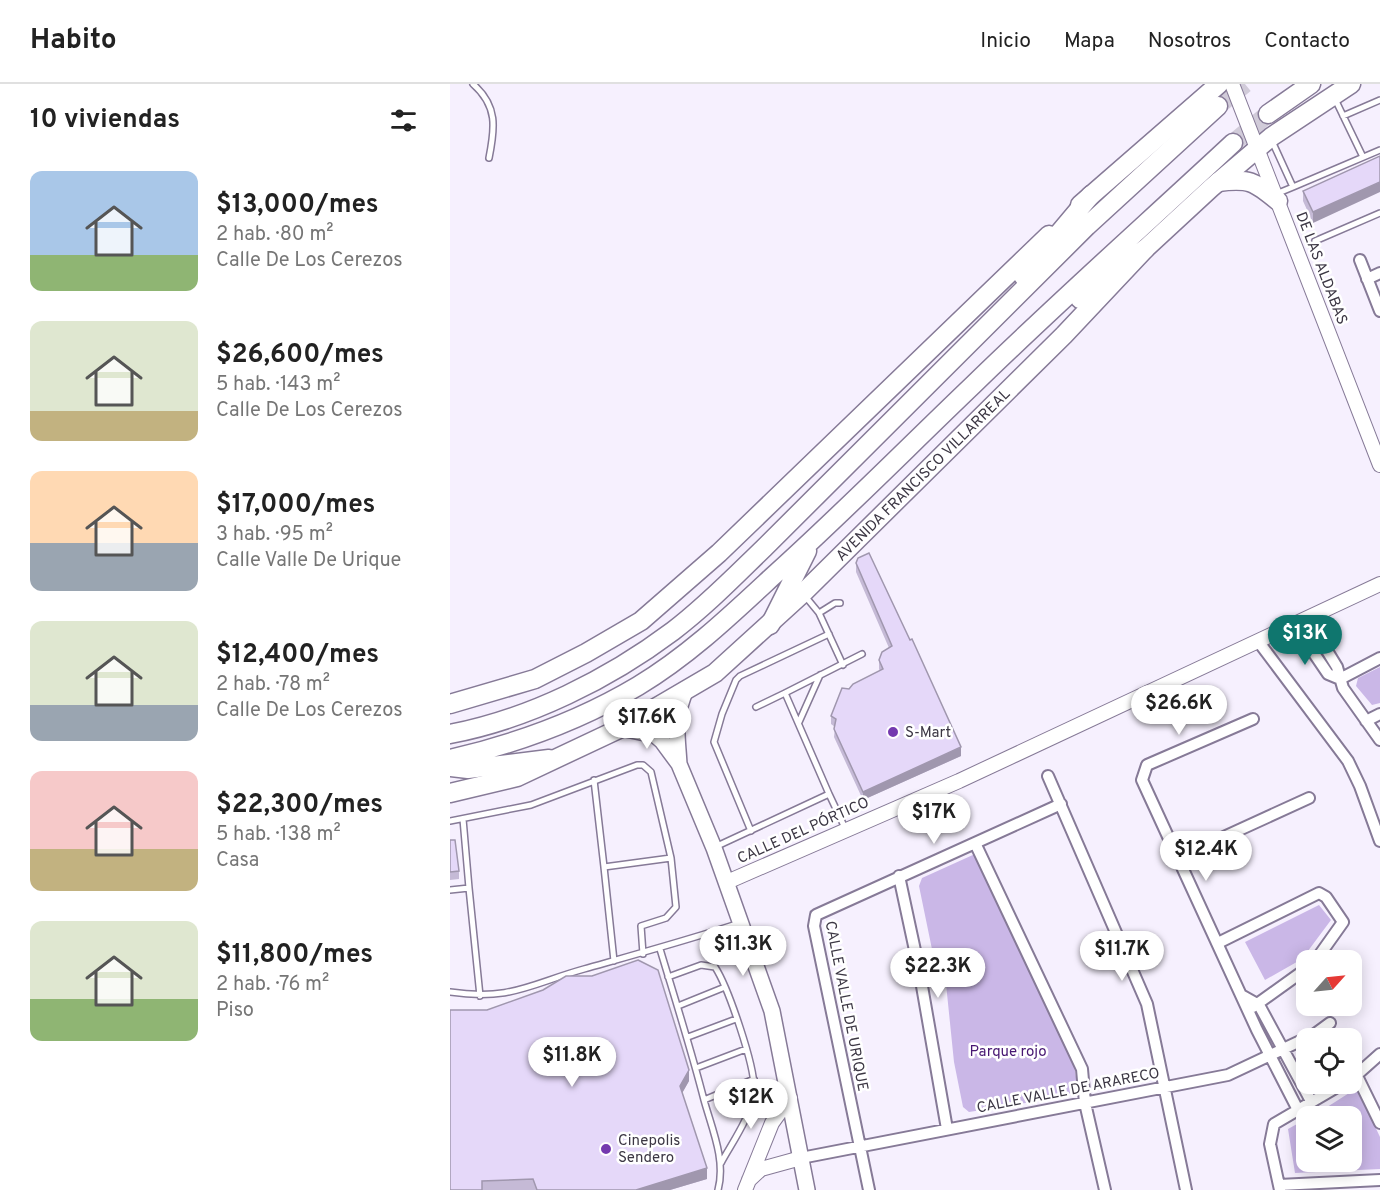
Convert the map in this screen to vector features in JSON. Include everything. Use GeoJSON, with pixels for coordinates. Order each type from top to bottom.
{"type":"FeatureCollection","features":[{"type":"Feature","properties":{"kind":"main road"},"geometry":{"type":"LineString","coordinates":[[450,704],[535,679],[641,621],[719,553],[1091,195],[1219,84]]}},
{"type":"Feature","properties":{"kind":"main road"},"geometry":{"type":"LineString","coordinates":[[1268,114],[1311,84]]}},
{"type":"Feature","properties":{"kind":"main road","name":"AVENIDA FRANCISCO VILLARREAL"},"geometry":{"type":"LineString","coordinates":[[450,793],[498,783],[621,728],[715,673],[803,593],[1064,335],[1145,249],[1264,142],[1351,84]]}},
{"type":"Feature","properties":{"kind":"main road"},"geometry":{"type":"LineString","coordinates":[[450,734],[516,715],[583,686],[630,660],[673,631],[715,596],[975,340],[1087,226],[1218,106]]}},
{"type":"Feature","properties":{"kind":"main road","name":"AVENIDA FRANCISCO VILLARREAL"},"geometry":{"type":"LineString","coordinates":[[450,759],[485,751],[539,732],[638,686],[719,626],[813,540],[995,364],[1233,143]]}},
{"type":"Feature","properties":{"kind":"main road"},"geometry":{"type":"LineString","coordinates":[[1218,182],[1241,179],[1255,182],[1277,198]]}},
{"type":"Feature","properties":{"kind":"main road"},"geometry":{"type":"LineString","coordinates":[[975,340],[1021,278],[1091,195]]}},
{"type":"Feature","properties":{"kind":"main road"},"geometry":{"type":"LineString","coordinates":[[995,364],[1145,249]]}},
{"type":"Feature","properties":{"kind":"main road"},"geometry":{"type":"LineString","coordinates":[[770,625],[813,540]]}},
{"type":"Feature","properties":{"kind":"main road"},"geometry":{"type":"LineString","coordinates":[[686,689],[677,711],[675,724],[679,764],[727,882],[772,1011],[807,1190]]}},
{"type":"Feature","properties":{"kind":"main road"},"geometry":{"type":"LineString","coordinates":[[621,728],[655,735],[679,764]]}},
{"type":"Feature","properties":{"kind":"main road"},"geometry":{"type":"LineString","coordinates":[[450,767],[468,769],[549,759]]}},
{"type":"Feature","properties":{"kind":"street","name":"DE LAS ALDABAS"},"geometry":{"type":"LineString","coordinates":[[1232,84],[1264,142],[1277,198],[1380,465]]}},
{"type":"Feature","properties":{"kind":"street"},"geometry":{"type":"LineString","coordinates":[[1360,260],[1380,311]]}},
{"type":"Feature","properties":{"kind":"street"},"geometry":{"type":"LineString","coordinates":[[1367,279],[1380,273]]}},
{"type":"Feature","properties":{"kind":"street","name":"CALLE DEL PÓRTICO"},"geometry":{"type":"LineString","coordinates":[[727,882],[959,781],[1380,584]]}},
{"type":"Feature","properties":{"kind":"street"},"geometry":{"type":"LineString","coordinates":[[1300,621],[1337,667],[1340,679],[1380,740]]}},
{"type":"Feature","properties":{"kind":"street"},"geometry":{"type":"LineString","coordinates":[[1258,641],[1348,761],[1360,786],[1380,841]]}},
{"type":"Feature","properties":{"kind":"street"},"geometry":{"type":"LineString","coordinates":[[1340,679],[1380,658]]}},
{"type":"Feature","properties":{"kind":"street"},"geometry":{"type":"LineString","coordinates":[[1366,721],[1380,714]]}},
{"type":"Feature","properties":{"kind":"street"},"geometry":{"type":"LineString","coordinates":[[1253,719],[1144,769],[1143,780],[1243,996],[1247,1010],[1296,1106]]}},
{"type":"Feature","properties":{"kind":"street"},"geometry":{"type":"LineString","coordinates":[[1048,776],[1147,1004],[1186,1190]]}},
{"type":"Feature","properties":{"kind":"street"},"geometry":{"type":"LineString","coordinates":[[1180,857],[1309,798]]}},
{"type":"Feature","properties":{"kind":"street","name":"CALLE VALLE DE URIQUE"},"geometry":{"type":"LineString","coordinates":[[869,1190],[813,922],[819,912],[1061,804]]}},
{"type":"Feature","properties":{"kind":"street"},"geometry":{"type":"LineString","coordinates":[[975,843],[1082,1068],[1085,1103],[1101,1189]]}},
{"type":"Feature","properties":{"kind":"street"},"geometry":{"type":"LineString","coordinates":[[899,876],[919,969],[947,1129]]}},
{"type":"Feature","properties":{"kind":"street"},"geometry":{"type":"LineString","coordinates":[[1218,943],[1319,893],[1326,897],[1343,922],[1323,950]]}},
{"type":"Feature","properties":{"kind":"street"},"geometry":{"type":"LineString","coordinates":[[1247,1010],[1259,1005],[1296,977]]}},
{"type":"Feature","properties":{"kind":"street"},"geometry":{"type":"LineString","coordinates":[[1243,996],[1259,1005],[1311,1101]]}},
{"type":"Feature","properties":{"kind":"street","name":"CALLE VALLE DE ARARECO"},"geometry":{"type":"LineString","coordinates":[[801,1158],[1228,1075],[1283,1049],[1330,1023]]}},
{"type":"Feature","properties":{"kind":"street"},"geometry":{"type":"LineString","coordinates":[[1362,1071],[1380,1054]]}},
{"type":"Feature","properties":{"kind":"street"},"geometry":{"type":"LineString","coordinates":[[1362,1092],[1380,1123]]}},
{"type":"Feature","properties":{"kind":"street"},"geometry":{"type":"LineString","coordinates":[[1301,1106],[1324,1094]]}},
{"type":"Feature","properties":{"kind":"street"},"geometry":{"type":"LineString","coordinates":[[746,1186],[772,1123],[790,1098]]}},
{"type":"Feature","properties":{"kind":"street"},"geometry":{"type":"LineString","coordinates":[[1296,1109],[1274,1124],[1270,1132],[1270,1144],[1280,1188],[1380,1180]]}},
{"type":"Feature","properties":{"kind":"street"},"geometry":{"type":"LineString","coordinates":[[746,1186],[761,1169],[801,1158]]}},
{"type":"Feature","properties":{"kind":"lane"},"geometry":{"type":"LineString","coordinates":[[473,84],[486,95],[495,126],[489,158]]}},
{"type":"Feature","properties":{"kind":"lane"},"geometry":{"type":"LineString","coordinates":[[1333,94],[1363,158]]}},
{"type":"Feature","properties":{"kind":"lane"},"geometry":{"type":"LineString","coordinates":[[1343,117],[1380,100]]}},
{"type":"Feature","properties":{"kind":"lane"},"geometry":{"type":"LineString","coordinates":[[1264,142],[1293,187]]}},
{"type":"Feature","properties":{"kind":"lane"},"geometry":{"type":"LineString","coordinates":[[1277,198],[1293,187],[1380,150]]}},
{"type":"Feature","properties":{"kind":"lane"},"geometry":{"type":"LineString","coordinates":[[1315,241],[1380,213]]}},
{"type":"Feature","properties":{"kind":"lane"},"geometry":{"type":"LineString","coordinates":[[803,593],[819,613],[843,664]]}},
{"type":"Feature","properties":{"kind":"lane"},"geometry":{"type":"LineString","coordinates":[[819,613],[835,603],[840,603]]}},
{"type":"Feature","properties":{"kind":"lane"},"geometry":{"type":"LineString","coordinates":[[751,831],[714,742],[722,714],[736,680],[740,676],[829,634]]}},
{"type":"Feature","properties":{"kind":"lane"},"geometry":{"type":"LineString","coordinates":[[756,707],[862,654]]}},
{"type":"Feature","properties":{"kind":"lane"},"geometry":{"type":"LineString","coordinates":[[799,722],[820,675]]}},
{"type":"Feature","properties":{"kind":"lane"},"geometry":{"type":"LineString","coordinates":[[785,693],[846,830]]}},
{"type":"Feature","properties":{"kind":"lane"},"geometry":{"type":"LineString","coordinates":[[450,821],[531,805],[637,765],[648,768],[651,772],[671,858],[676,907],[666,918],[641,926],[643,954]]}},
{"type":"Feature","properties":{"kind":"lane"},"geometry":{"type":"LineString","coordinates":[[594,780],[614,961]]}},
{"type":"Feature","properties":{"kind":"lane"},"geometry":{"type":"LineString","coordinates":[[714,848],[829,794]]}},
{"type":"Feature","properties":{"kind":"lane"},"geometry":{"type":"LineString","coordinates":[[463,819],[480,996]]}},
{"type":"Feature","properties":{"kind":"lane"},"geometry":{"type":"LineString","coordinates":[[604,867],[671,858]]}},
{"type":"Feature","properties":{"kind":"lane"},"geometry":{"type":"LineString","coordinates":[[450,890],[469,888]]}},
{"type":"Feature","properties":{"kind":"lane"},"geometry":{"type":"LineString","coordinates":[[450,992],[480,996],[533,988],[741,922]]}},
{"type":"Feature","properties":{"kind":"lane"},"geometry":{"type":"LineString","coordinates":[[660,949],[688,1037],[721,1163]]}},
{"type":"Feature","properties":{"kind":"lane"},"geometry":{"type":"LineString","coordinates":[[668,977],[701,965],[710,964],[716,967],[736,1019],[754,1079],[750,1107],[721,1163],[718,1190]]}},
{"type":"Feature","properties":{"kind":"lane"},"geometry":{"type":"LineString","coordinates":[[678,1006],[725,987]]}},
{"type":"Feature","properties":{"kind":"lane"},"geometry":{"type":"LineString","coordinates":[[688,1037],[736,1019]]}},
{"type":"Feature","properties":{"kind":"lane"},"geometry":{"type":"LineString","coordinates":[[696,1068],[746,1049]]}},
{"type":"Feature","properties":{"kind":"lane"},"geometry":{"type":"LineString","coordinates":[[704,1100],[754,1079]]}},
{"type":"Feature","properties":{"kind":"green space"},"geometry":{"type":"Polygon","coordinates":[[[1380,667],[1380,703],[1372,705],[1356,686],[1358,678],[1380,667]]]}},
{"type":"Feature","properties":{"kind":"green space","name":"Parque rojo"},"geometry":{"type":"Polygon","coordinates":[[[975,854],[1074,1065],[1078,1089],[1063,1097],[969,1112],[963,1107],[954,1062],[945,974],[934,959],[919,886],[922,878],[975,854]]]}},
{"type":"Feature","properties":{"kind":"green space"},"geometry":{"type":"Polygon","coordinates":[[[1319,905],[1331,920],[1309,950],[1296,950],[1296,962],[1265,980],[1245,942],[1319,905]]]}},
{"type":"Feature","properties":{"kind":"green space"},"geometry":{"type":"Polygon","coordinates":[[[1348,1094],[1360,1094],[1380,1137],[1380,1169],[1362,1170],[1362,1106],[1329,1106],[1348,1094]]]}},
{"type":"Feature","properties":{"kind":"green space"},"geometry":{"type":"Polygon","coordinates":[[[1296,1125],[1296,1172],[1316,1172],[1295,1173],[1288,1129],[1296,1125]]]}},
{"type":"Feature","properties":{"kind":"building"},"geometry":{"type":"Polygon","coordinates":[[[1380,156],[1380,182],[1313,212],[1303,191],[1380,156]]]}},
{"type":"Feature","properties":{"kind":"building","name":"S-Mart"},"geometry":{"type":"Polygon","coordinates":[[[869,553],[910,640],[912,639],[961,747],[863,792],[834,729],[836,719],[831,716],[842,688],[849,689],[853,684],[883,669],[879,660],[882,652],[892,646],[856,563],[858,558],[869,553]]]}},
{"type":"Feature","properties":{"kind":"building"},"geometry":{"type":"Polygon","coordinates":[[[450,840],[455,840],[459,871],[450,872],[450,840]]]}},
{"type":"Feature","properties":{"kind":"building"},"geometry":{"type":"Polygon","coordinates":[[[957,955],[965,964],[954,979],[945,969],[957,955]]]}},
{"type":"Feature","properties":{"kind":"building"},"geometry":{"type":"Polygon","coordinates":[[[638,960],[658,970],[689,1070],[680,1086],[707,1168],[636,1190],[537,1190],[533,1179],[482,1181],[482,1190],[450,1190],[450,1010],[487,1010],[543,990],[566,976],[592,976],[638,960]]]}},
{"type":"Feature","properties":{"kind":"tunnel"},"geometry":{"type":"LineString","coordinates":[[1218,106],[1245,84]]}},
{"type":"Feature","properties":{"kind":"tunnel"},"geometry":{"type":"LineString","coordinates":[[1233,143],[1268,114]]}},
{"type":"Feature","properties":{"kind":"place","name":"S-Mart"},"geometry":{"type":"Point","coordinates":[893,732]}},
{"type":"Feature","properties":{"kind":"place","name":"Cinepolis Sendero"},"geometry":{"type":"Point","coordinates":[606,1149]}}]}
